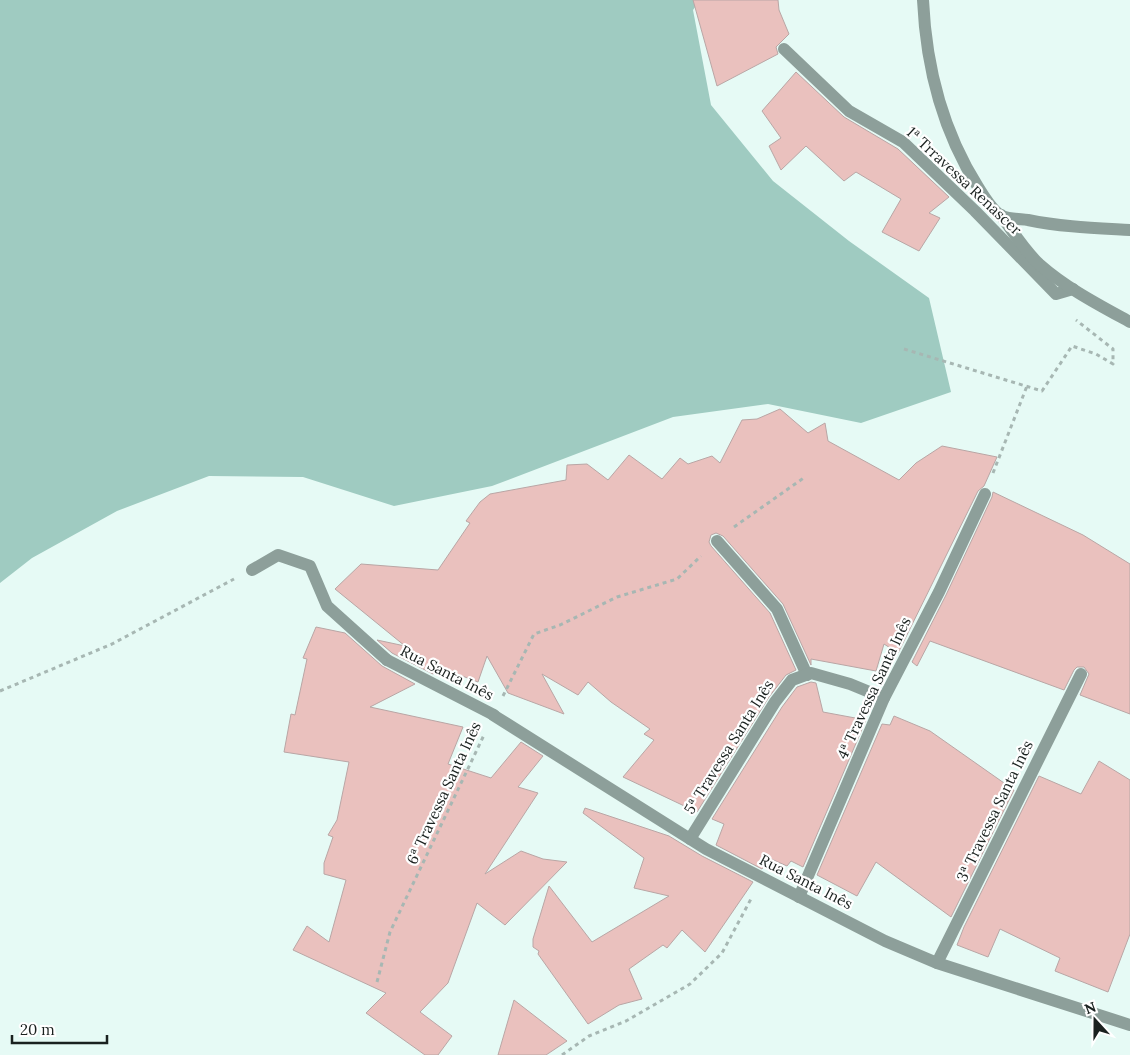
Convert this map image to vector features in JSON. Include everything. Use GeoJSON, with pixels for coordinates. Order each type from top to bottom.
{"type":"FeatureCollection","features":[{"type":"Feature","properties":{"kind":"street"},"geometry":{"type":"LineString","coordinates":[[923,0],[924,33],[933,79],[944,120],[970,174],[983,195],[1023,247],[1039,264],[1073,288],[1130,322]]}},
{"type":"Feature","properties":{"kind":"street","name":"1ª Trravessa Renascer"},"geometry":{"type":"LineString","coordinates":[[784,49],[849,111],[904,142],[1056,294],[1073,288]]}},
{"type":"Feature","properties":{"kind":"street"},"geometry":{"type":"LineString","coordinates":[[1001,216],[1063,227],[1130,230]]}},
{"type":"Feature","properties":{"kind":"street","name":"4ª Travessa Santa Inês"},"geometry":{"type":"LineString","coordinates":[[799,897],[884,698],[938,592],[984,494]]}},
{"type":"Feature","properties":{"kind":"street"},"geometry":{"type":"LineString","coordinates":[[717,541],[776,609],[806,674],[811,673],[850,684],[884,698]]}},
{"type":"Feature","properties":{"kind":"street","name":"Rua Santa Inês"},"geometry":{"type":"LineString","coordinates":[[252,570],[278,555],[310,566],[327,606],[387,660],[493,715],[690,839],[763,879],[885,941],[937,963],[1130,1025]]}},
{"type":"Feature","properties":{"kind":"street","name":"5ª Travessa Santa Inês"},"geometry":{"type":"LineString","coordinates":[[690,839],[775,702],[792,680],[806,674]]}},
{"type":"Feature","properties":{"kind":"street","name":"3ª Travessa Santa Inês"},"geometry":{"type":"LineString","coordinates":[[937,963],[1081,674]]}},
{"type":"Feature","properties":{"kind":"path"},"geometry":{"type":"LineString","coordinates":[[904,350],[1042,391],[1072,346],[1096,354],[1113,364],[1112,349],[1066,312],[1073,288]]}},
{"type":"Feature","properties":{"kind":"path"},"geometry":{"type":"LineString","coordinates":[[984,494],[1027,386]]}},
{"type":"Feature","properties":{"kind":"path","name":"6ª Travessa Santa Inês"},"geometry":{"type":"LineString","coordinates":[[377,982],[390,932],[493,715],[534,634],[560,625],[617,597],[677,579],[717,541],[805,477]]}},
{"type":"Feature","properties":{"kind":"path"},"geometry":{"type":"LineString","coordinates":[[0,691],[112,644],[252,570]]}},
{"type":"Feature","properties":{"kind":"path"},"geometry":{"type":"LineString","coordinates":[[562,1055],[589,1036],[626,1021],[690,984],[722,953],[763,879]]}},
{"type":"Feature","properties":{"kind":"green space"},"geometry":{"type":"Polygon","coordinates":[[[0,0],[700,0],[693,10],[711,105],[773,181],[849,241],[929,298],[951,392],[861,423],[768,404],[673,417],[492,486],[394,506],[303,477],[209,476],[117,511],[32,558],[0,583],[0,0]]]}},
{"type":"Feature","properties":{"kind":"building"},"geometry":{"type":"Polygon","coordinates":[[[693,0],[778,0],[779,10],[789,34],[776,47],[778,54],[717,86],[693,0]]]}},
{"type":"Feature","properties":{"kind":"building"},"geometry":{"type":"Polygon","coordinates":[[[796,72],[844,117],[898,149],[949,197],[929,213],[940,218],[919,251],[882,232],[901,199],[856,172],[844,181],[806,146],[781,170],[769,146],[781,138],[762,111],[796,72]]]}},
{"type":"Feature","properties":{"kind":"building"},"geometry":{"type":"Polygon","coordinates":[[[780,409],[808,433],[825,423],[828,441],[899,480],[916,463],[942,446],[997,457],[984,486],[978,491],[898,653],[884,644],[876,671],[811,659],[811,665],[783,604],[723,536],[716,533],[711,535],[709,542],[711,546],[770,613],[796,670],[786,675],[769,697],[697,812],[623,777],[654,740],[644,734],[650,729],[611,702],[588,682],[578,695],[542,674],[564,714],[508,693],[487,656],[478,682],[444,669],[433,674],[392,653],[377,640],[405,646],[335,589],[361,564],[438,570],[470,523],[466,521],[480,502],[490,494],[566,480],[567,465],[587,464],[608,480],[629,455],[662,479],[680,458],[688,464],[712,456],[720,463],[742,420],[757,419],[780,409]]]}},
{"type":"Feature","properties":{"kind":"building"},"geometry":{"type":"Polygon","coordinates":[[[993,492],[1083,535],[1130,564],[1130,714],[1080,695],[1089,674],[1084,667],[1077,667],[1074,670],[1064,690],[930,641],[917,666],[912,662],[946,595],[993,492]]]}},
{"type":"Feature","properties":{"kind":"building"},"geometry":{"type":"Polygon","coordinates":[[[316,627],[345,633],[382,666],[415,684],[370,707],[463,727],[448,764],[491,778],[521,742],[543,756],[518,787],[538,793],[485,874],[521,851],[543,859],[567,862],[505,925],[477,903],[448,983],[420,1012],[452,1036],[438,1055],[425,1055],[366,1013],[386,993],[293,950],[307,926],[329,942],[346,880],[324,874],[324,863],[333,837],[328,835],[337,820],[349,762],[284,752],[291,714],[295,715],[307,659],[303,658],[316,627]]]}},
{"type":"Feature","properties":{"kind":"building"},"geometry":{"type":"Polygon","coordinates":[[[811,682],[816,683],[823,712],[866,720],[803,867],[791,861],[787,866],[769,858],[762,869],[716,845],[724,824],[712,819],[782,707],[797,687],[811,682]]]}},
{"type":"Feature","properties":{"kind":"building"},"geometry":{"type":"Polygon","coordinates":[[[894,716],[930,731],[1014,790],[951,917],[876,862],[857,896],[817,875],[882,724],[890,725],[894,716]]]}},
{"type":"Feature","properties":{"kind":"building"},"geometry":{"type":"Polygon","coordinates":[[[1099,761],[1130,780],[1130,934],[1108,992],[1055,971],[1060,958],[1000,929],[988,957],[957,945],[964,927],[1039,776],[1081,794],[1099,761]]]}},
{"type":"Feature","properties":{"kind":"building"},"geometry":{"type":"Polygon","coordinates":[[[585,808],[669,836],[702,856],[753,882],[705,952],[682,930],[667,948],[663,945],[629,969],[642,999],[619,1005],[588,1024],[538,954],[539,951],[533,947],[533,939],[549,886],[592,942],[669,896],[634,888],[644,858],[583,813],[585,808]]]}},
{"type":"Feature","properties":{"kind":"building"},"geometry":{"type":"Polygon","coordinates":[[[514,1000],[567,1041],[546,1055],[498,1055],[514,1000]]]}}]}
